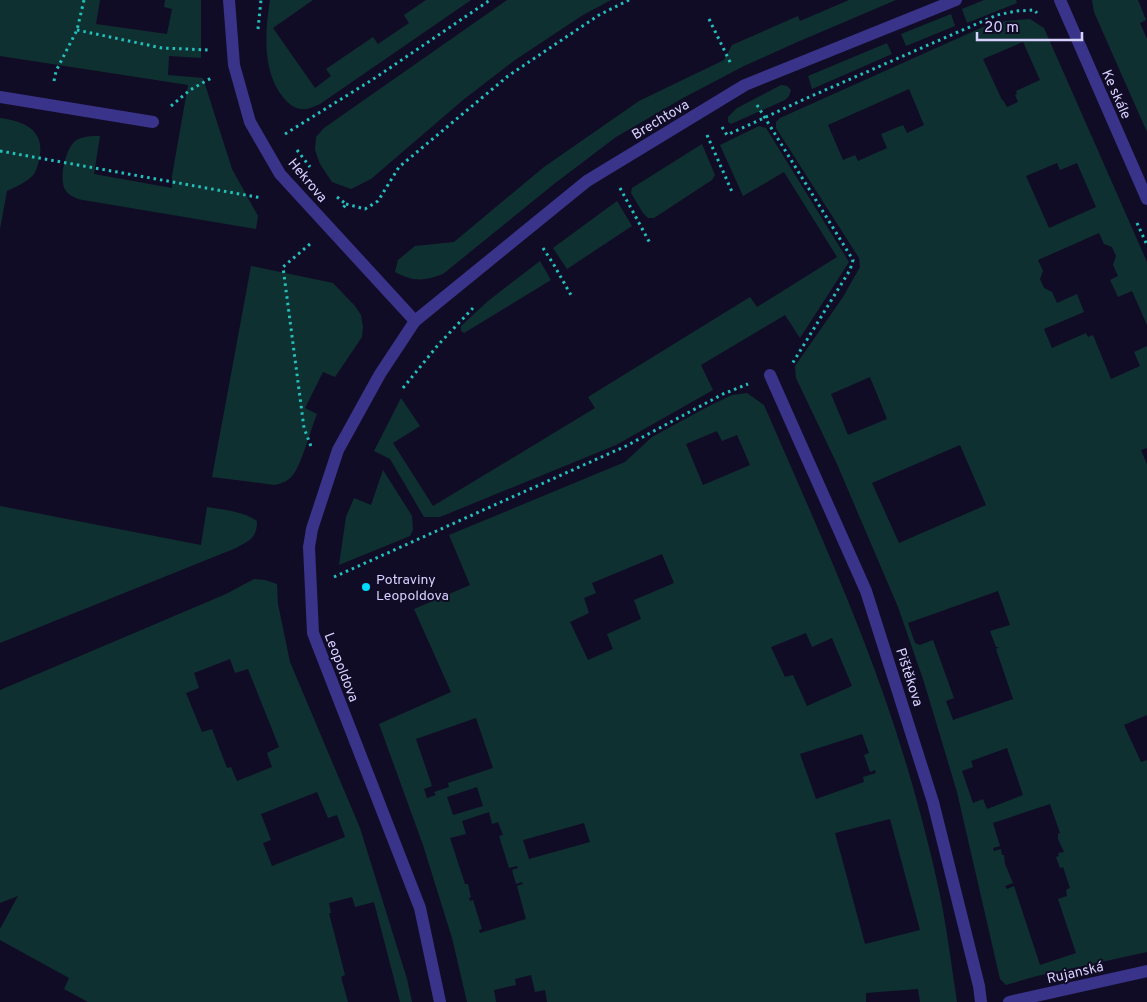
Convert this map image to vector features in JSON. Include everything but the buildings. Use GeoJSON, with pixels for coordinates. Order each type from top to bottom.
{"type":"FeatureCollection","features":[{"type":"Feature","properties":{"kind":"street","name":"Hekrova"},"geometry":{"type":"LineString","coordinates":[[230,0],[234,66],[250,122],[280,174],[414,321]]}},
{"type":"Feature","properties":{"kind":"street","name":"Brechtova"},"geometry":{"type":"LineString","coordinates":[[414,321],[587,181],[745,85],[956,0]]}},
{"type":"Feature","properties":{"kind":"street","name":"Ke skále"},"geometry":{"type":"LineString","coordinates":[[1060,0],[1147,199]]}},
{"type":"Feature","properties":{"kind":"street"},"geometry":{"type":"LineString","coordinates":[[0,97],[153,122]]}},
{"type":"Feature","properties":{"kind":"street","name":"Leopoldova"},"geometry":{"type":"LineString","coordinates":[[414,321],[380,374],[338,450],[312,529],[309,547],[313,633],[420,908],[440,1002]]}},
{"type":"Feature","properties":{"kind":"street","name":"Pištěkova"},"geometry":{"type":"LineString","coordinates":[[770,375],[866,591],[933,802],[979,986],[981,1002]]}},
{"type":"Feature","properties":{"kind":"street","name":"Rujanská"},"geometry":{"type":"LineString","coordinates":[[1009,1002],[1147,971]]}},
{"type":"Feature","properties":{"kind":"path"},"geometry":{"type":"LineString","coordinates":[[50,104],[56,71],[77,30],[84,0]]}},
{"type":"Feature","properties":{"kind":"path"},"geometry":{"type":"LineString","coordinates":[[259,38],[261,0]]}},
{"type":"Feature","properties":{"kind":"path"},"geometry":{"type":"LineString","coordinates":[[282,127],[285,134],[376,78],[490,0]]}},
{"type":"Feature","properties":{"kind":"path"},"geometry":{"type":"LineString","coordinates":[[346,204],[365,209],[378,201],[399,167],[508,76],[599,15],[628,0]]}},
{"type":"Feature","properties":{"kind":"path"},"geometry":{"type":"LineString","coordinates":[[721,124],[727,135],[998,15],[1034,10],[1041,16]]}},
{"type":"Feature","properties":{"kind":"path"},"geometry":{"type":"LineString","coordinates":[[709,19],[726,52]]}},
{"type":"Feature","properties":{"kind":"path"},"geometry":{"type":"LineString","coordinates":[[77,30],[162,48],[210,50]]}},
{"type":"Feature","properties":{"kind":"path"},"geometry":{"type":"LineString","coordinates":[[153,122],[190,90],[234,66]]}},
{"type":"Feature","properties":{"kind":"path"},"geometry":{"type":"LineString","coordinates":[[331,570],[329,579],[626,446],[724,394],[790,367],[850,270],[853,260],[745,85]]}},
{"type":"Feature","properties":{"kind":"path"},"geometry":{"type":"LineString","coordinates":[[706,132],[733,194]]}},
{"type":"Feature","properties":{"kind":"path"},"geometry":{"type":"LineString","coordinates":[[0,151],[262,198]]}},
{"type":"Feature","properties":{"kind":"path"},"geometry":{"type":"LineString","coordinates":[[612,194],[620,188],[652,246]]}},
{"type":"Feature","properties":{"kind":"path"},"geometry":{"type":"LineString","coordinates":[[1135,218],[1147,245]]}},
{"type":"Feature","properties":{"kind":"path"},"geometry":{"type":"LineString","coordinates":[[550,242],[542,248],[572,297]]}},
{"type":"Feature","properties":{"kind":"path"},"geometry":{"type":"LineString","coordinates":[[283,267],[297,367],[300,405],[304,428],[312,451]]}},
{"type":"Feature","properties":{"kind":"path"},"geometry":{"type":"LineString","coordinates":[[402,389],[438,345],[476,305]]}},
{"type":"Feature","properties":{"kind":"green space"},"geometry":{"type":"Polygon","coordinates":[[[0,0],[100,0],[96,24],[167,34],[172,9],[164,7],[165,0],[201,0],[201,58],[169,56],[168,75],[203,78],[232,169],[258,216],[256,229],[83,200],[68,193],[64,186],[63,173],[68,152],[77,140],[93,136],[100,136],[94,174],[172,188],[172,176],[188,85],[0,56],[0,0]]]}},
{"type":"Feature","properties":{"kind":"green space"},"geometry":{"type":"Polygon","coordinates":[[[270,0],[313,0],[273,28],[315,88],[331,76],[326,69],[373,37],[378,44],[409,23],[404,15],[426,0],[471,0],[320,104],[304,109],[296,108],[283,97],[271,75],[266,37],[270,0]]]}},
{"type":"Feature","properties":{"kind":"green space"},"geometry":{"type":"Polygon","coordinates":[[[507,0],[611,0],[583,15],[515,60],[463,100],[371,179],[351,189],[332,182],[320,164],[315,150],[316,137],[324,128],[507,0]]]}},
{"type":"Feature","properties":{"kind":"green space"},"geometry":{"type":"Polygon","coordinates":[[[849,0],[896,0],[744,66],[683,98],[616,137],[554,184],[443,274],[430,278],[413,279],[395,272],[398,260],[415,246],[454,242],[544,167],[639,101],[724,60],[732,45],[798,16],[800,21],[849,0]]]}},
{"type":"Feature","properties":{"kind":"green space"},"geometry":{"type":"Polygon","coordinates":[[[984,0],[1016,0],[1017,3],[967,23],[962,9],[984,0]]]}},
{"type":"Feature","properties":{"kind":"green space"},"geometry":{"type":"Polygon","coordinates":[[[1092,0],[1138,0],[1146,20],[1140,23],[1147,39],[1147,132],[1094,12],[1092,0]]]}},
{"type":"Feature","properties":{"kind":"green space"},"geometry":{"type":"Polygon","coordinates":[[[951,14],[955,26],[906,46],[901,34],[951,14]]]}},
{"type":"Feature","properties":{"kind":"green space"},"geometry":{"type":"Polygon","coordinates":[[[1030,19],[1044,28],[1147,262],[1147,325],[1132,291],[1118,297],[1110,280],[1118,276],[1113,265],[1116,256],[1112,247],[1104,244],[1099,233],[1038,260],[1043,271],[1040,279],[1044,288],[1052,292],[1057,303],[1077,294],[1084,312],[1044,329],[1052,348],[1086,333],[1088,337],[1093,335],[1111,379],[1140,366],[1134,352],[1147,346],[1147,448],[1141,450],[1147,464],[1147,715],[1124,725],[1141,762],[1147,760],[1147,952],[1037,976],[1006,985],[1000,979],[957,792],[924,682],[898,607],[837,464],[796,378],[795,366],[843,297],[860,267],[859,258],[776,128],[776,122],[780,118],[983,27],[1005,21],[1030,19]],[[1023,42],[983,59],[1007,107],[1018,102],[1015,95],[1017,94],[1016,91],[1040,80],[1023,42]],[[909,89],[828,125],[843,160],[855,155],[858,161],[887,148],[881,134],[903,125],[907,133],[924,125],[909,89]],[[1057,163],[1026,176],[1049,228],[1096,207],[1077,163],[1060,170],[1057,163]],[[870,377],[831,394],[848,435],[887,419],[870,377]],[[960,445],[872,483],[899,543],[986,505],[960,445]],[[998,591],[908,623],[915,643],[920,645],[933,640],[954,698],[946,701],[953,720],[1013,699],[996,649],[999,647],[996,647],[990,631],[1010,625],[998,591]],[[1007,748],[971,761],[973,767],[962,771],[973,803],[983,799],[987,809],[1023,795],[1007,748]],[[1050,804],[993,823],[1000,846],[993,848],[994,851],[1001,849],[1013,883],[1005,886],[1007,889],[1014,886],[1040,965],[1076,953],[1058,899],[1067,896],[1066,890],[1070,888],[1063,867],[1060,868],[1056,857],[1059,856],[1058,853],[1064,852],[1058,839],[1058,834],[1060,833],[1050,804]]]}},
{"type":"Feature","properties":{"kind":"green space"},"geometry":{"type":"Polygon","coordinates":[[[887,43],[892,54],[812,89],[808,76],[887,43]]]}},
{"type":"Feature","properties":{"kind":"green space"},"geometry":{"type":"Polygon","coordinates":[[[781,85],[787,86],[791,90],[785,100],[731,124],[728,122],[728,117],[737,108],[781,85]]]}},
{"type":"Feature","properties":{"kind":"green space"},"geometry":{"type":"Polygon","coordinates":[[[0,118],[17,121],[30,128],[39,139],[40,156],[34,174],[25,182],[7,191],[0,229],[0,118]]]}},
{"type":"Feature","properties":{"kind":"green space"},"geometry":{"type":"Polygon","coordinates":[[[759,126],[766,128],[849,262],[800,338],[785,315],[701,365],[713,390],[616,445],[440,517],[424,517],[390,459],[374,451],[401,398],[420,426],[393,443],[433,506],[595,408],[588,397],[750,297],[757,307],[837,257],[784,172],[743,196],[720,145],[759,126]]]}},
{"type":"Feature","properties":{"kind":"green space"},"geometry":{"type":"Polygon","coordinates":[[[702,144],[715,175],[712,180],[654,218],[648,218],[631,193],[632,188],[702,144]]]}},
{"type":"Feature","properties":{"kind":"green space"},"geometry":{"type":"Polygon","coordinates":[[[617,201],[632,226],[567,269],[553,248],[617,201]]]}},
{"type":"Feature","properties":{"kind":"green space"},"geometry":{"type":"Polygon","coordinates":[[[540,261],[551,280],[464,333],[461,331],[461,326],[488,301],[540,261]]]}},
{"type":"Feature","properties":{"kind":"green space"},"geometry":{"type":"Polygon","coordinates":[[[251,266],[333,283],[355,306],[361,315],[363,327],[362,337],[335,377],[323,372],[305,408],[317,414],[299,464],[290,478],[285,482],[275,485],[212,477],[251,266]]]}},
{"type":"Feature","properties":{"kind":"green space"},"geometry":{"type":"Polygon","coordinates":[[[747,393],[764,405],[823,540],[860,631],[908,770],[931,854],[944,917],[957,1002],[920,1002],[918,989],[866,993],[866,1002],[547,1002],[545,990],[535,992],[531,975],[515,979],[516,985],[494,990],[496,1002],[467,1002],[452,938],[423,845],[379,724],[451,692],[414,609],[470,585],[449,535],[625,462],[652,437],[732,395],[747,393]],[[717,431],[686,444],[703,485],[750,465],[737,435],[722,441],[717,431]],[[662,554],[592,583],[596,593],[584,598],[589,613],[570,622],[588,660],[613,649],[607,634],[641,619],[634,600],[674,583],[662,554]],[[806,633],[771,647],[785,677],[793,675],[807,706],[852,686],[832,638],[812,647],[806,633]],[[476,718],[416,739],[432,786],[424,789],[427,798],[436,795],[434,792],[449,787],[448,783],[493,768],[476,718]],[[862,734],[800,754],[816,799],[864,782],[863,777],[876,773],[875,770],[870,772],[864,755],[869,753],[862,734]],[[477,787],[447,797],[453,815],[483,806],[477,787]],[[489,812],[462,821],[466,834],[450,838],[465,884],[468,884],[471,897],[469,898],[470,901],[473,900],[482,929],[479,930],[480,933],[526,919],[517,886],[523,884],[522,882],[516,884],[512,870],[518,868],[517,866],[509,868],[499,836],[503,835],[498,822],[492,824],[489,812]],[[890,819],[835,833],[865,944],[920,930],[890,819]],[[584,823],[523,840],[529,859],[590,842],[584,823]]]}},
{"type":"Feature","properties":{"kind":"green space"},"geometry":{"type":"Polygon","coordinates":[[[383,470],[412,516],[413,530],[410,536],[339,565],[346,517],[354,498],[371,505],[383,470]]]}},
{"type":"Feature","properties":{"kind":"green space"},"geometry":{"type":"Polygon","coordinates":[[[0,506],[201,545],[207,507],[246,515],[257,521],[257,527],[252,538],[236,548],[0,643],[0,506]]]}},
{"type":"Feature","properties":{"kind":"green space"},"geometry":{"type":"Polygon","coordinates":[[[254,579],[277,584],[278,604],[290,662],[360,828],[407,979],[412,1002],[400,1002],[374,902],[355,907],[352,897],[329,903],[331,913],[329,913],[345,975],[341,977],[348,1002],[88,1002],[64,989],[69,978],[0,940],[0,929],[18,896],[0,903],[0,690],[226,594],[254,579]],[[230,659],[194,673],[199,688],[186,693],[202,732],[212,729],[227,768],[231,767],[237,781],[272,767],[267,753],[279,747],[248,669],[235,673],[230,659]],[[317,792],[261,814],[271,840],[263,843],[272,866],[345,837],[337,815],[328,818],[317,792]]]}},
{"type":"Feature","properties":{"kind":"place","name":"Potraviny Leopoldova"},"geometry":{"type":"Point","coordinates":[366,587]}}]}
